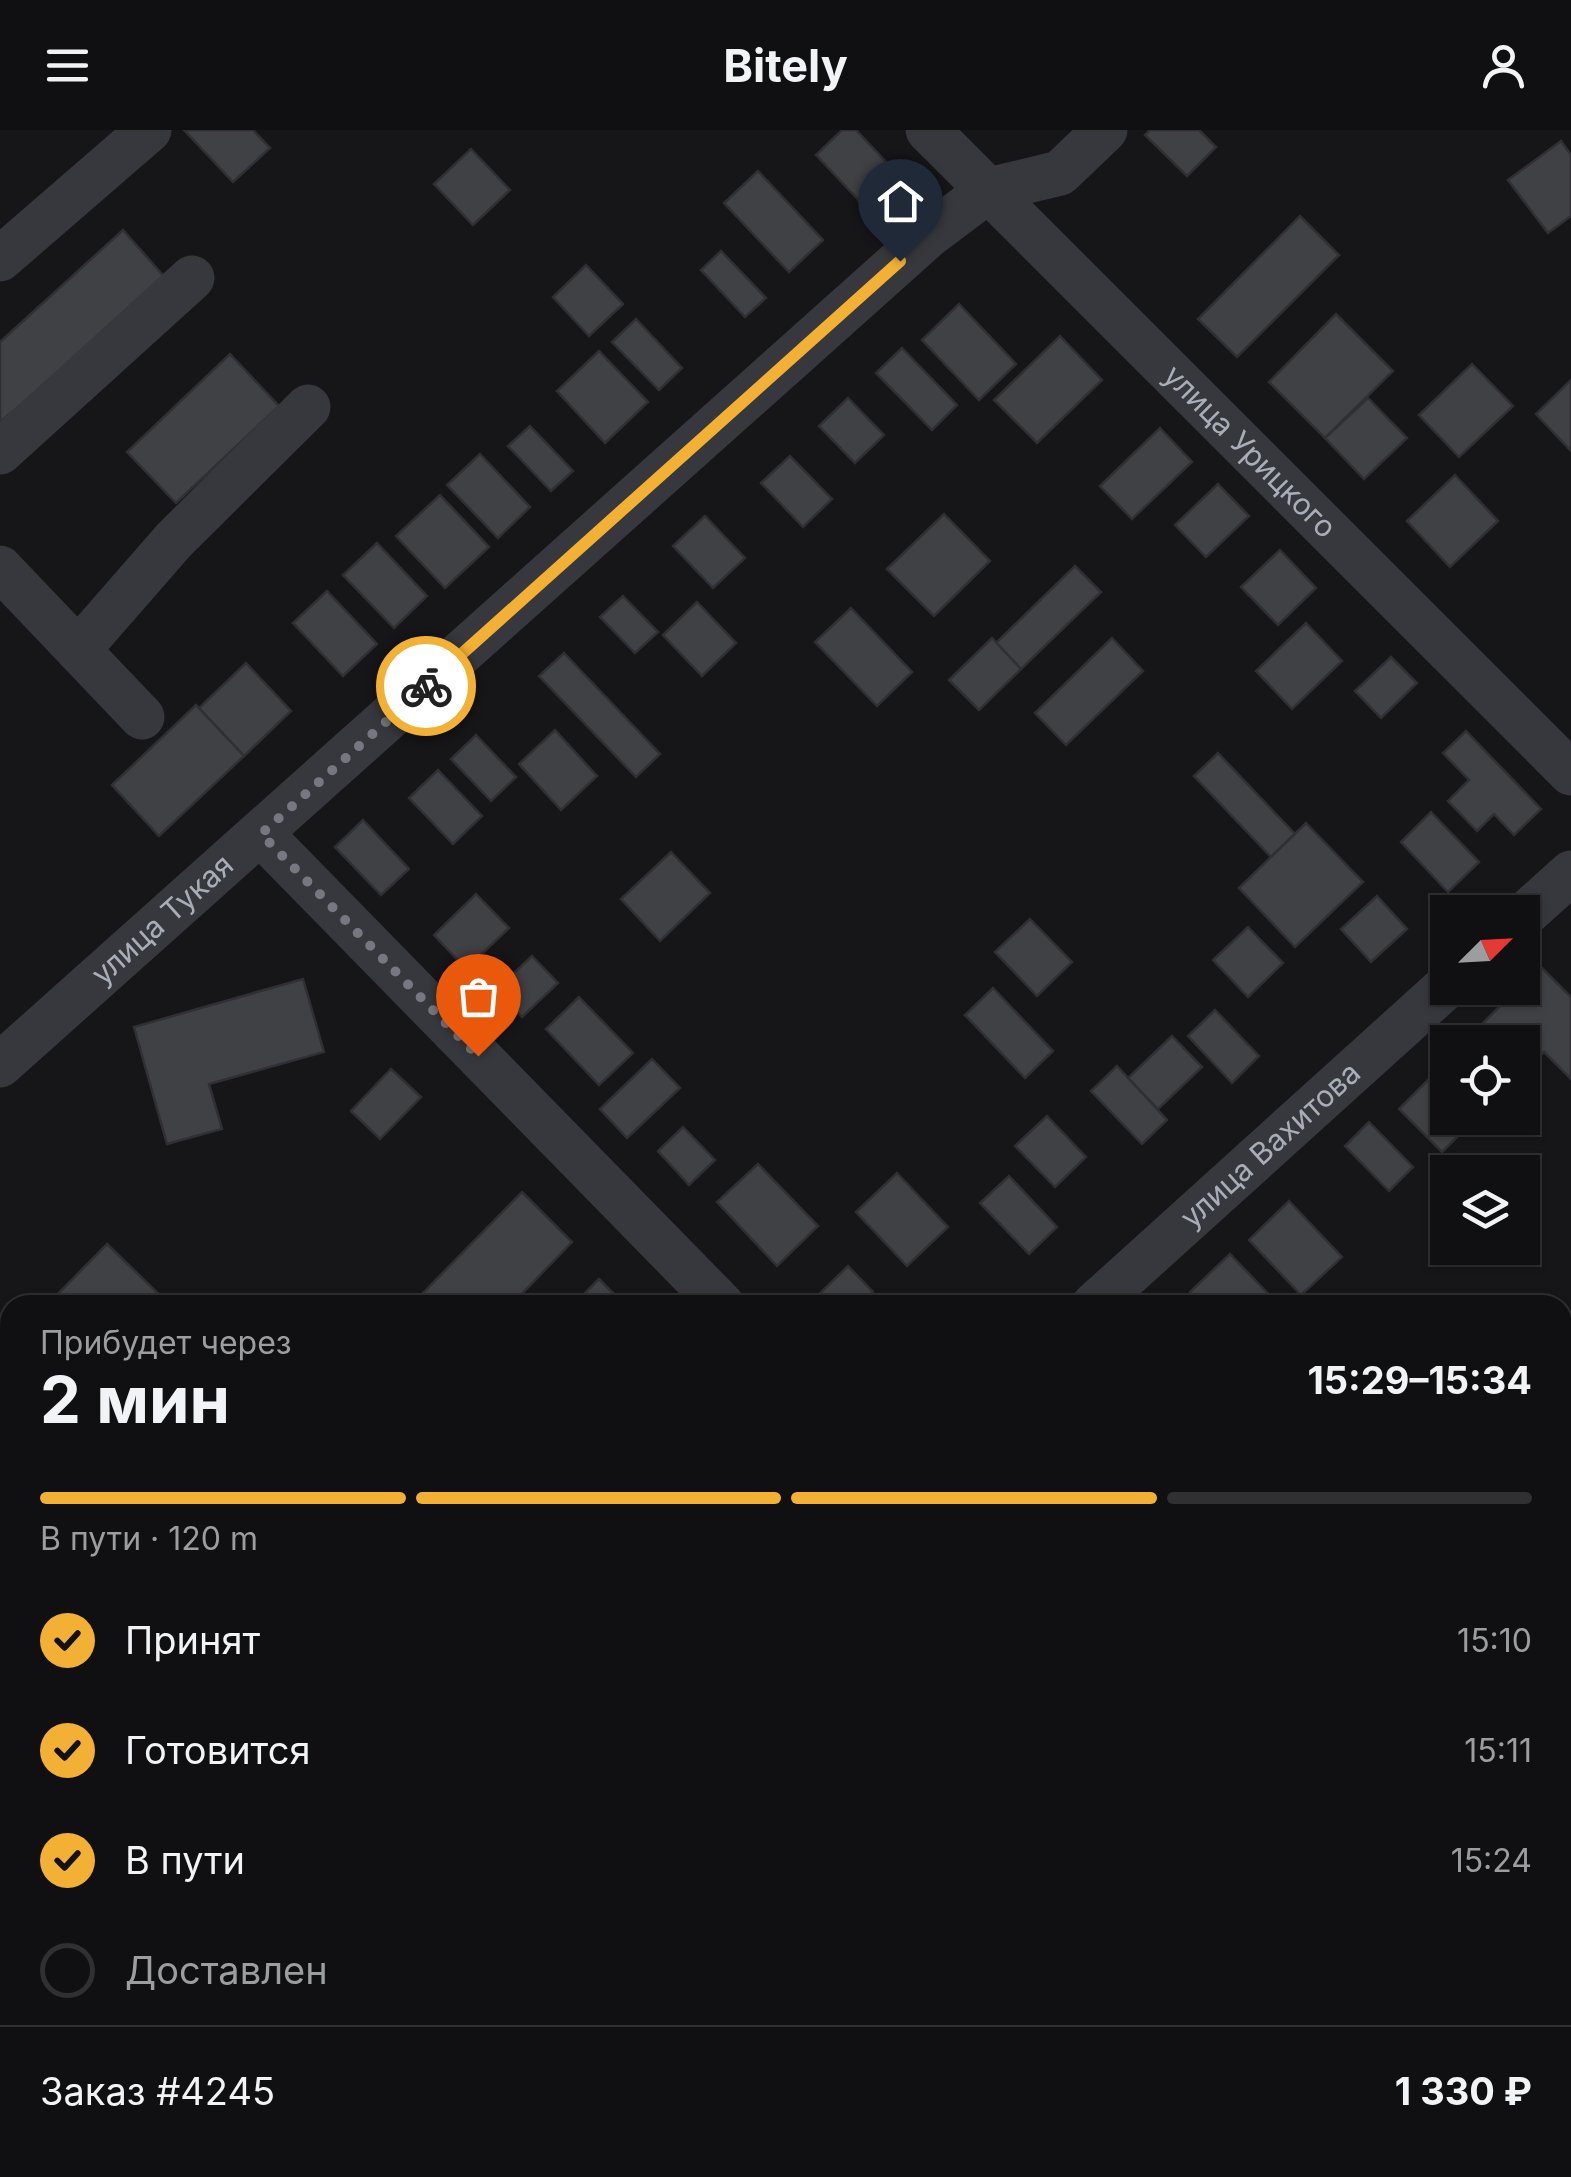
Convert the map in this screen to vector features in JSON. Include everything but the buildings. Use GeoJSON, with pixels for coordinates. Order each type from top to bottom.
{"type":"FeatureCollection","features":[{"type":"Feature","properties":{"kind":"street"},"geometry":{"type":"LineString","coordinates":[[0,259],[149,130]]}},
{"type":"Feature","properties":{"kind":"street","name":"улица Урицкого"},"geometry":{"type":"LineString","coordinates":[[928,130],[1571,773]]}},
{"type":"Feature","properties":{"kind":"street","name":"улица Тукая"},"geometry":{"type":"LineString","coordinates":[[0,1064],[914,248],[989,190],[1060,173],[1105,130]]}},
{"type":"Feature","properties":{"kind":"street"},"geometry":{"type":"LineString","coordinates":[[0,452],[192,278]]}},
{"type":"Feature","properties":{"kind":"street"},"geometry":{"type":"LineString","coordinates":[[78,650],[174,540],[308,407]]}},
{"type":"Feature","properties":{"kind":"street"},"geometry":{"type":"LineString","coordinates":[[0,568],[142,716]]}},
{"type":"Feature","properties":{"kind":"street"},"geometry":{"type":"LineString","coordinates":[[261,834],[712,1295]]}},
{"type":"Feature","properties":{"kind":"street"},"geometry":{"type":"LineString","coordinates":[[1540,901],[1571,874]]}},
{"type":"Feature","properties":{"kind":"street","name":"улица Вахитова"},"geometry":{"type":"LineString","coordinates":[[1105,1295],[1430,1001]]}},
{"type":"Feature","properties":{"kind":"way so far"},"geometry":{"type":"LineString","coordinates":[[426,686],[261,834],[478,1056]]}},
{"type":"Feature","properties":{"kind":"route"},"geometry":{"type":"LineString","coordinates":[[426,686],[900,261]]}}]}
